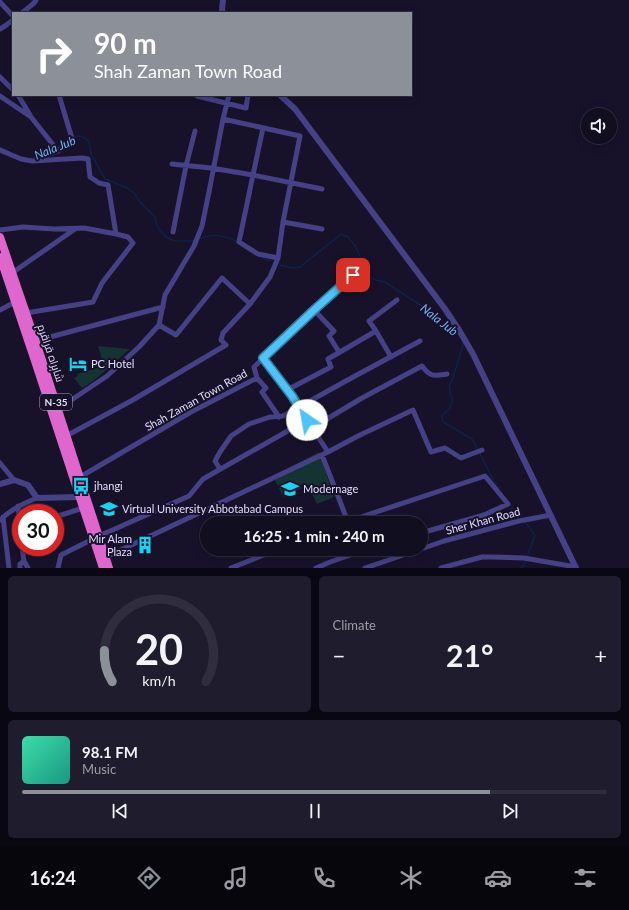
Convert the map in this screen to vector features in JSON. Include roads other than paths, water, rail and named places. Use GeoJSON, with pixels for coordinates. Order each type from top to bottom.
{"type":"FeatureCollection","features":[{"type":"Feature","properties":{"kind":"highway","name":"شاہراہ قراقرم"},"geometry":{"type":"LineString","coordinates":[[0,237],[5,272],[26,313],[58,409],[80,477],[99,547],[103,568]]}},
{"type":"Feature","properties":{"kind":"highway","name":"شاہراہ قراقرم"},"geometry":{"type":"LineString","coordinates":[[0,257],[83,508],[96,537]]}},
{"type":"Feature","properties":{"kind":"highway","name":"شاہراہ قراقرم"},"geometry":{"type":"LineString","coordinates":[[99,547],[106,557],[109,568]]}},
{"type":"Feature","properties":{"kind":"street"},"geometry":{"type":"LineString","coordinates":[[23,12],[36,0]]}},
{"type":"Feature","properties":{"kind":"street"},"geometry":{"type":"LineString","coordinates":[[223,12],[222,10],[224,0]]}},
{"type":"Feature","properties":{"kind":"street"},"geometry":{"type":"LineString","coordinates":[[0,2],[12,15]]}},
{"type":"Feature","properties":{"kind":"street"},"geometry":{"type":"LineString","coordinates":[[0,29],[12,21]]}},
{"type":"Feature","properties":{"kind":"street"},"geometry":{"type":"LineString","coordinates":[[0,77],[12,89]]}},
{"type":"Feature","properties":{"kind":"street"},"geometry":{"type":"LineString","coordinates":[[0,96],[31,117]]}},
{"type":"Feature","properties":{"kind":"street"},"geometry":{"type":"LineString","coordinates":[[19,96],[31,117],[58,151]]}},
{"type":"Feature","properties":{"kind":"street"},"geometry":{"type":"LineString","coordinates":[[32,161],[58,151],[73,142],[59,96]]}},
{"type":"Feature","properties":{"kind":"street"},"geometry":{"type":"LineString","coordinates":[[197,96],[246,108],[248,96]]}},
{"type":"Feature","properties":{"kind":"street"},"geometry":{"type":"LineString","coordinates":[[58,409],[107,376],[139,347],[159,325],[165,295],[195,243],[202,226],[229,96]]}},
{"type":"Feature","properties":{"kind":"street"},"geometry":{"type":"LineString","coordinates":[[281,96],[295,108],[445,309],[459,330],[473,354],[576,567]]}},
{"type":"Feature","properties":{"kind":"street"},"geometry":{"type":"LineString","coordinates":[[66,436],[131,401],[226,345],[221,340],[222,333],[250,304],[270,276],[278,258],[283,222],[300,136],[223,119]]}},
{"type":"Feature","properties":{"kind":"street"},"geometry":{"type":"LineString","coordinates":[[263,128],[239,242],[258,254],[278,258]]}},
{"type":"Feature","properties":{"kind":"street"},"geometry":{"type":"LineString","coordinates":[[172,232],[194,131]]}},
{"type":"Feature","properties":{"kind":"street"},"geometry":{"type":"LineString","coordinates":[[0,150],[21,159],[32,161],[82,158],[88,159],[90,177],[99,183],[108,185],[116,234]]}},
{"type":"Feature","properties":{"kind":"street"},"geometry":{"type":"LineString","coordinates":[[172,164],[213,168],[322,189]]}},
{"type":"Feature","properties":{"kind":"street"},"geometry":{"type":"LineString","coordinates":[[283,222],[322,229]]}},
{"type":"Feature","properties":{"kind":"street"},"geometry":{"type":"LineString","coordinates":[[0,230],[23,227],[54,229],[84,228],[128,237],[133,243],[102,283],[93,302],[26,313]]}},
{"type":"Feature","properties":{"kind":"street"},"geometry":{"type":"LineString","coordinates":[[5,272],[76,228]]}},
{"type":"Feature","properties":{"kind":"street","name":"Shah Zaman Town Road"},"geometry":{"type":"LineString","coordinates":[[80,477],[191,412],[257,378],[254,367],[353,275]]}},
{"type":"Feature","properties":{"kind":"street"},"geometry":{"type":"LineString","coordinates":[[159,325],[176,335],[222,278],[250,304]]}},
{"type":"Feature","properties":{"kind":"street"},"geometry":{"type":"LineString","coordinates":[[391,357],[369,321],[397,300]]}},
{"type":"Feature","properties":{"kind":"street"},"geometry":{"type":"LineString","coordinates":[[0,310],[15,302]]}},
{"type":"Feature","properties":{"kind":"street"},"geometry":{"type":"LineString","coordinates":[[35,341],[163,307]]}},
{"type":"Feature","properties":{"kind":"street"},"geometry":{"type":"LineString","coordinates":[[314,310],[334,331],[329,336],[339,352]]}},
{"type":"Feature","properties":{"kind":"street"},"geometry":{"type":"LineString","coordinates":[[287,390],[330,367],[328,359],[376,331]]}},
{"type":"Feature","properties":{"kind":"street"},"geometry":{"type":"LineString","coordinates":[[220,469],[215,461],[220,452],[231,436],[249,424],[270,417],[283,416],[420,341]]}},
{"type":"Feature","properties":{"kind":"street"},"geometry":{"type":"LineString","coordinates":[[263,358],[287,390],[328,452]]}},
{"type":"Feature","properties":{"kind":"street"},"geometry":{"type":"LineString","coordinates":[[312,428],[362,398],[422,366],[427,373],[434,376],[447,374]]}},
{"type":"Feature","properties":{"kind":"street"},"geometry":{"type":"LineString","coordinates":[[257,378],[266,388],[262,392],[279,417]]}},
{"type":"Feature","properties":{"kind":"street"},"geometry":{"type":"LineString","coordinates":[[106,557],[322,455],[413,410],[431,452],[445,448],[461,458],[482,450]]}},
{"type":"Feature","properties":{"kind":"street"},"geometry":{"type":"LineString","coordinates":[[58,568],[61,555],[96,537],[189,496],[203,479],[307,420]]}},
{"type":"Feature","properties":{"kind":"street"},"geometry":{"type":"LineString","coordinates":[[322,455],[344,516]]}},
{"type":"Feature","properties":{"kind":"street"},"geometry":{"type":"LineString","coordinates":[[0,463],[14,480],[28,485],[37,498]]}},
{"type":"Feature","properties":{"kind":"street"},"geometry":{"type":"LineString","coordinates":[[364,516],[485,476],[508,504],[484,514],[428,531]]}},
{"type":"Feature","properties":{"kind":"street"},"geometry":{"type":"LineString","coordinates":[[0,484],[14,480]]}},
{"type":"Feature","properties":{"kind":"street"},"geometry":{"type":"LineString","coordinates":[[23,504],[37,498],[79,496]]}},
{"type":"Feature","properties":{"kind":"street"},"geometry":{"type":"LineString","coordinates":[[64,514],[83,508]]}},
{"type":"Feature","properties":{"kind":"street"},"geometry":{"type":"LineString","coordinates":[[9,568],[2,518],[12,509]]}},
{"type":"Feature","properties":{"kind":"street","name":"Sher Khan Road"},"geometry":{"type":"LineString","coordinates":[[428,547],[519,521],[551,515]]}},
{"type":"Feature","properties":{"kind":"street"},"geometry":{"type":"LineString","coordinates":[[23,556],[28,568]]}},
{"type":"Feature","properties":{"kind":"street"},"geometry":{"type":"LineString","coordinates":[[231,568],[261,556]]}},
{"type":"Feature","properties":{"kind":"street"},"geometry":{"type":"LineString","coordinates":[[316,568],[348,556]]}},
{"type":"Feature","properties":{"kind":"street","name":"Sher Khan Road"},"geometry":{"type":"LineString","coordinates":[[365,568],[400,556]]}},
{"type":"Feature","properties":{"kind":"street"},"geometry":{"type":"LineString","coordinates":[[441,568],[482,557],[492,556],[527,559],[576,567]]}},
{"type":"Feature","properties":{"kind":"street"},"geometry":{"type":"LineString","coordinates":[[20,568],[20,564],[24,561]]}},
{"type":"Feature","properties":{"kind":"street"},"geometry":{"type":"LineString","coordinates":[[248,561],[250,568]]}},
{"type":"Feature","properties":{"kind":"waterway","name":"Nala Jub"},"geometry":{"type":"LineString","coordinates":[[63,145],[75,137],[79,136],[85,138],[89,142],[91,154],[105,179],[127,188],[135,194],[139,201],[155,217],[160,231],[166,237],[179,241],[195,240]]}},
{"type":"Feature","properties":{"kind":"waterway","name":"Nala Jub"},"geometry":{"type":"LineString","coordinates":[[0,147],[5,150]]}},
{"type":"Feature","properties":{"kind":"waterway","name":"Nala Jub"},"geometry":{"type":"LineString","coordinates":[[30,158],[38,157]]}},
{"type":"Feature","properties":{"kind":"waterway","name":"Nala Jub"},"geometry":{"type":"LineString","coordinates":[[279,265],[293,268],[300,267],[341,234],[348,237],[356,247],[369,277],[385,282],[425,308],[437,321],[449,330],[460,335]]}},
{"type":"Feature","properties":{"kind":"waterway","name":"Nala Jub"},"geometry":{"type":"LineString","coordinates":[[198,239],[214,235],[238,242]]}},
{"type":"Feature","properties":{"kind":"waterway","name":"Nala Jub"},"geometry":{"type":"LineString","coordinates":[[262,257],[269,261]]}},
{"type":"Feature","properties":{"kind":"waterway","name":"Nala Jub"},"geometry":{"type":"LineString","coordinates":[[464,342],[452,381],[449,386],[452,400],[450,409],[442,415],[443,422],[472,439],[499,489]]}},
{"type":"Feature","properties":{"kind":"waterway","name":"Nala Jub"},"geometry":{"type":"LineString","coordinates":[[509,504],[522,519]]}},
{"type":"Feature","properties":{"kind":"waterway","name":"Nala Jub"},"geometry":{"type":"LineString","coordinates":[[525,522],[535,535],[527,557]]}},
{"type":"Feature","properties":{"kind":"waterway","name":"Nala Jub"},"geometry":{"type":"LineString","coordinates":[[521,568],[526,561]]}},
{"type":"Feature","properties":{"kind":"place","name":"PC Hotel"},"geometry":{"type":"Point","coordinates":[78,364]}},
{"type":"Feature","properties":{"kind":"place","name":"jhangi"},"geometry":{"type":"Point","coordinates":[81,486]}},
{"type":"Feature","properties":{"kind":"place","name":"Modernage"},"geometry":{"type":"Point","coordinates":[290,489]}},
{"type":"Feature","properties":{"kind":"place","name":"Virtual University Abbotabad Campus"},"geometry":{"type":"Point","coordinates":[109,509]}},
{"type":"Feature","properties":{"kind":"place","name":"Mir Alam Plaza"},"geometry":{"type":"Point","coordinates":[145,545]}}]}
